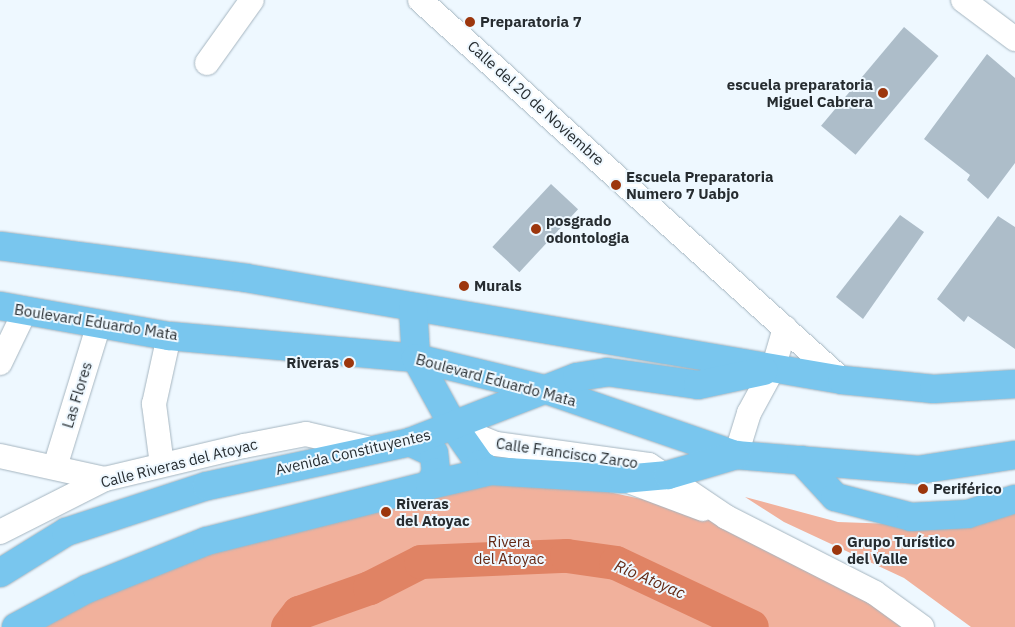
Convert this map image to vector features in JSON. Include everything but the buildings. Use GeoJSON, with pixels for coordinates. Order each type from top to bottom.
{"type":"FeatureCollection","features":[{"type":"Feature","properties":{"kind":"main road"},"geometry":{"type":"LineString","coordinates":[[0,246],[246,278],[842,380],[934,389],[1015,384]]}},
{"type":"Feature","properties":{"kind":"main road"},"geometry":{"type":"LineString","coordinates":[[413,307],[416,358],[454,427],[480,464],[492,471]]}},
{"type":"Feature","properties":{"kind":"main road","name":"Boulevard Eduardo Mata"},"geometry":{"type":"LineString","coordinates":[[12,308],[169,336],[416,358],[547,390],[736,455],[918,470],[1015,455]]}},
{"type":"Feature","properties":{"kind":"main road","name":"Avenida Constituyentes"},"geometry":{"type":"LineString","coordinates":[[0,573],[66,532],[207,486],[366,448],[410,442],[454,427],[577,377],[607,372],[698,385],[773,369]]}},
{"type":"Feature","properties":{"kind":"main road"},"geometry":{"type":"LineString","coordinates":[[410,442],[434,453],[436,472],[430,485]]}},
{"type":"Feature","properties":{"kind":"main road"},"geometry":{"type":"LineString","coordinates":[[16,627],[87,589],[206,541],[430,485],[492,471],[623,479],[668,475],[736,455]]}},
{"type":"Feature","properties":{"kind":"main road"},"geometry":{"type":"LineString","coordinates":[[802,460],[816,480],[836,497],[910,516],[968,514],[1015,499]]}},
{"type":"Feature","properties":{"kind":"street"},"geometry":{"type":"LineString","coordinates":[[207,63],[252,0]]}},
{"type":"Feature","properties":{"kind":"street","name":"Calle del 20 de Noviembre"},"geometry":{"type":"LineString","coordinates":[[420,0],[842,380]]}},
{"type":"Feature","properties":{"kind":"street"},"geometry":{"type":"LineString","coordinates":[[963,0],[1015,39]]}},
{"type":"Feature","properties":{"kind":"street"},"geometry":{"type":"LineString","coordinates":[[0,363],[12,308]]}},
{"type":"Feature","properties":{"kind":"street","name":"Las Flores"},"geometry":{"type":"LineString","coordinates":[[55,467],[99,324]]}},
{"type":"Feature","properties":{"kind":"street"},"geometry":{"type":"LineString","coordinates":[[736,455],[749,413],[773,369],[785,328]]}},
{"type":"Feature","properties":{"kind":"street"},"geometry":{"type":"LineString","coordinates":[[162,465],[154,404],[169,336]]}},
{"type":"Feature","properties":{"kind":"street","name":"Calle Francisco Zarco"},"geometry":{"type":"LineString","coordinates":[[454,427],[496,444],[622,458],[668,475],[726,517]]}},
{"type":"Feature","properties":{"kind":"street","name":"Calle Riveras del Atoyac"},"geometry":{"type":"LineString","coordinates":[[0,532],[105,479],[162,465],[306,434],[366,448]]}},
{"type":"Feature","properties":{"kind":"street"},"geometry":{"type":"LineString","coordinates":[[0,456],[105,479]]}},
{"type":"Feature","properties":{"kind":"street","name":"Calle Francisco Zarco"},"geometry":{"type":"LineString","coordinates":[[623,479],[726,517],[875,593],[922,627]]}},
{"type":"Feature","properties":{"kind":"green space","name":"Rivera del Atoyac"},"geometry":{"type":"Polygon","coordinates":[[[510,471],[726,517],[914,627],[25,627],[207,541],[510,471]]]}},
{"type":"Feature","properties":{"kind":"green space"},"geometry":{"type":"Polygon","coordinates":[[[745,497],[838,522],[894,524],[1015,509],[1015,627],[971,627],[904,578],[784,522],[745,497]]]}},
{"type":"Feature","properties":{"kind":"waterway","name":"Río Atoyac"},"geometry":{"type":"LineString","coordinates":[[288,627],[299,613],[370,588],[421,562],[567,556],[616,563],[752,627]]}},
{"type":"Feature","properties":{"kind":"place","name":"Preparatoria 7"},"geometry":{"type":"Point","coordinates":[470,22]}},
{"type":"Feature","properties":{"kind":"place","name":"escuela preparatoria Miguel Cabrera"},"geometry":{"type":"Point","coordinates":[883,93]}},
{"type":"Feature","properties":{"kind":"place","name":"Escuela Preparatoria Numero 7 Uabjo"},"geometry":{"type":"Point","coordinates":[616,185]}},
{"type":"Feature","properties":{"kind":"place","name":"posgrado odontologia"},"geometry":{"type":"Point","coordinates":[536,229]}},
{"type":"Feature","properties":{"kind":"place","name":"Murals"},"geometry":{"type":"Point","coordinates":[464,286]}},
{"type":"Feature","properties":{"kind":"place","name":"Riveras"},"geometry":{"type":"Point","coordinates":[349,363]}},
{"type":"Feature","properties":{"kind":"place","name":"Periférico"},"geometry":{"type":"Point","coordinates":[923,489]}},
{"type":"Feature","properties":{"kind":"place","name":"Riveras del Atoyac"},"geometry":{"type":"Point","coordinates":[386,512]}},
{"type":"Feature","properties":{"kind":"place","name":"Grupo Turístico del Valle"},"geometry":{"type":"Point","coordinates":[837,550]}}]}
